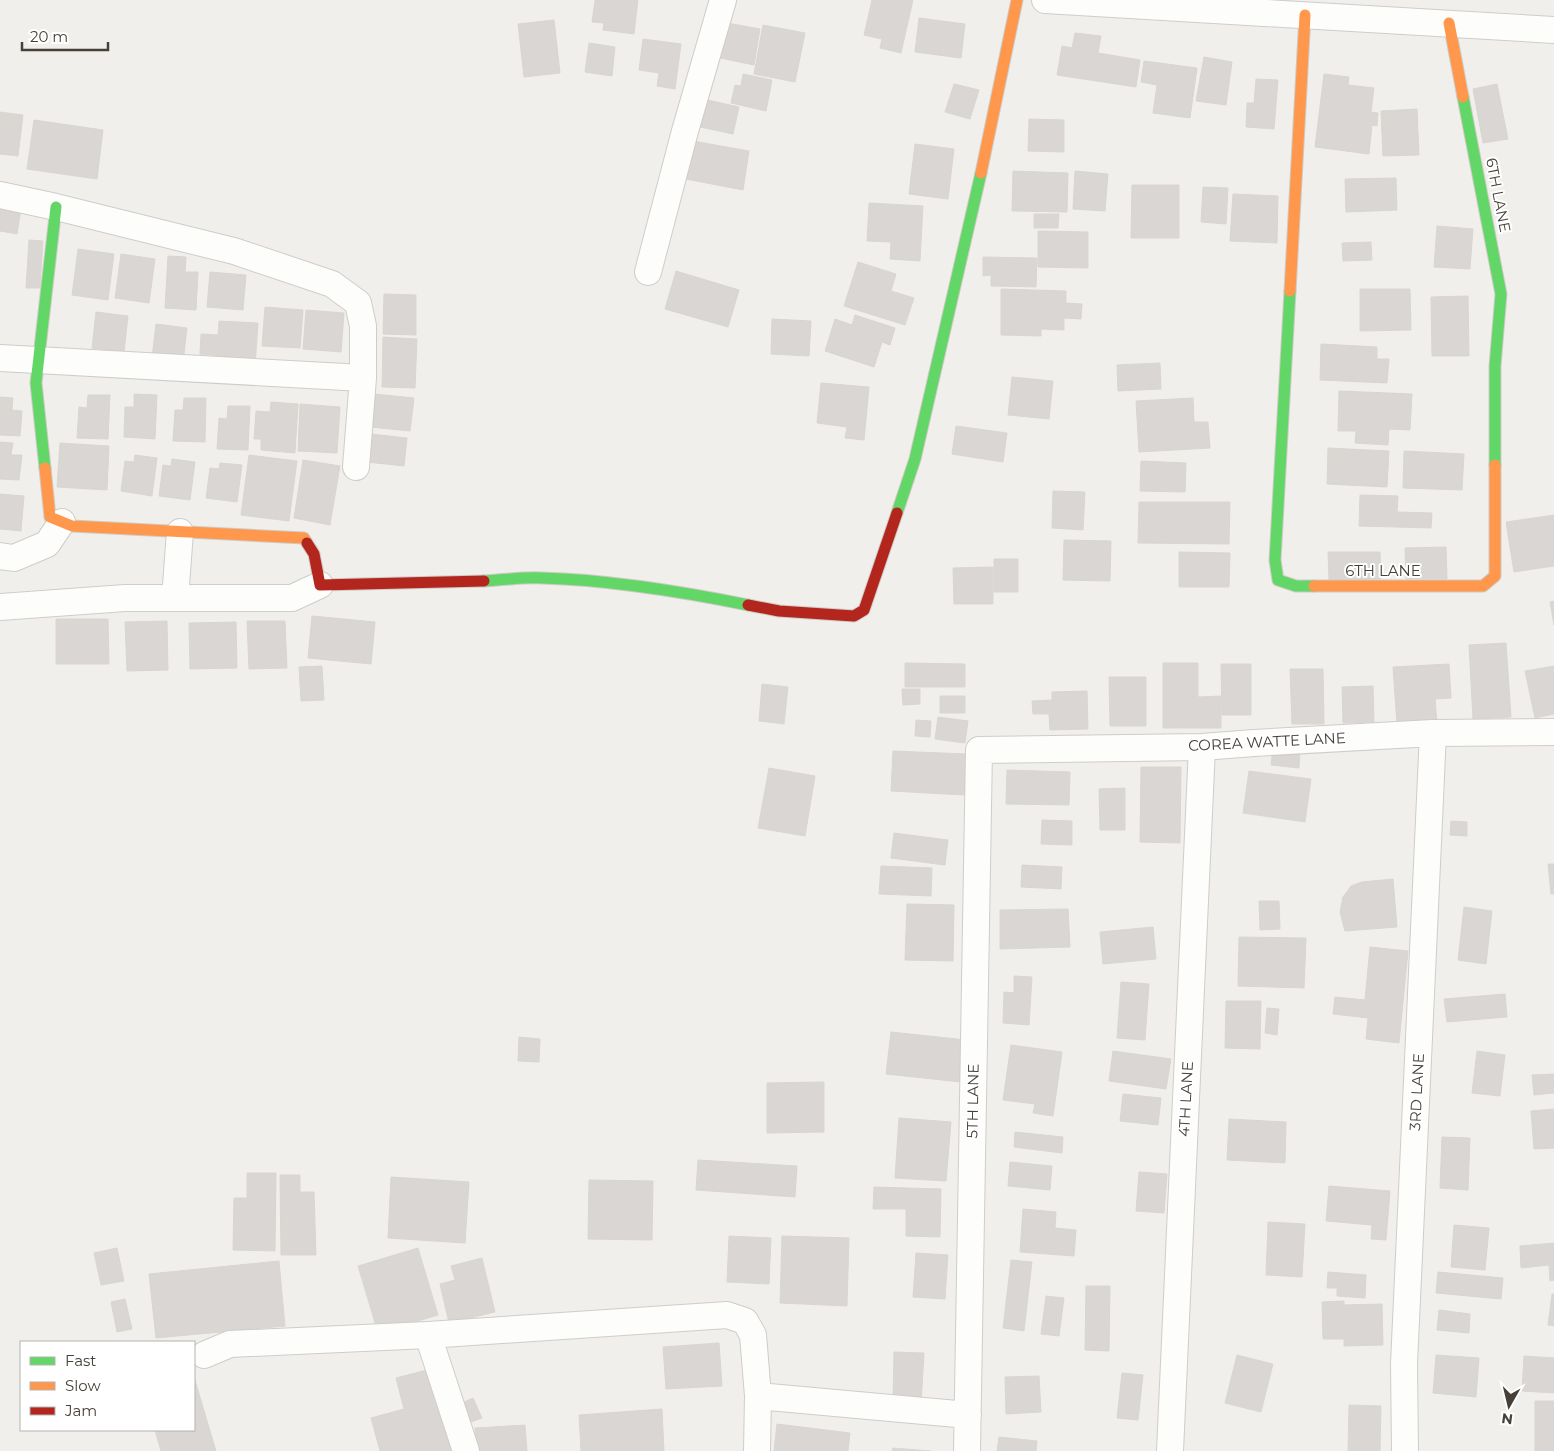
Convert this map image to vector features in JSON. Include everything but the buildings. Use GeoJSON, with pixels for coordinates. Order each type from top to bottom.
{"type":"FeatureCollection","features":[{"type":"Feature","properties":{"kind":"street"},"geometry":{"type":"LineString","coordinates":[[648,272],[684,131],[723,0]]}},
{"type":"Feature","properties":{"kind":"street"},"geometry":{"type":"LineString","coordinates":[[0,608],[125,598],[292,598],[320,585],[438,583],[540,578],[629,584],[695,594],[778,611],[854,616],[864,610],[915,460],[968,233],[1017,0]]}},
{"type":"Feature","properties":{"kind":"street"},"geometry":{"type":"LineString","coordinates":[[1045,0],[1554,30]]}},
{"type":"Feature","properties":{"kind":"street","name":"6TH LANE"},"geometry":{"type":"LineString","coordinates":[[1305,15],[1274,560],[1278,580],[1296,586],[1483,586],[1495,576],[1495,366],[1502,294],[1449,23]]}},
{"type":"Feature","properties":{"kind":"street"},"geometry":{"type":"LineString","coordinates":[[0,195],[234,251],[332,284],[358,303],[363,326],[362,378],[356,467]]}},
{"type":"Feature","properties":{"kind":"street"},"geometry":{"type":"LineString","coordinates":[[56,207],[36,383],[50,517],[72,526],[304,538],[314,554],[320,585]]}},
{"type":"Feature","properties":{"kind":"street"},"geometry":{"type":"LineString","coordinates":[[0,358],[362,378]]}},
{"type":"Feature","properties":{"kind":"street"},"geometry":{"type":"LineString","coordinates":[[0,556],[14,558],[47,544],[62,522]]}},
{"type":"Feature","properties":{"kind":"street"},"geometry":{"type":"LineString","coordinates":[[176,598],[180,532]]}},
{"type":"Feature","properties":{"kind":"street","name":"COREA WATTE LANE"},"geometry":{"type":"LineString","coordinates":[[979,750],[1202,747],[1433,733],[1554,732]]}},
{"type":"Feature","properties":{"kind":"street","name":"3RD LANE"},"geometry":{"type":"LineString","coordinates":[[1405,1451],[1404,1364],[1433,733]]}},
{"type":"Feature","properties":{"kind":"street","name":"4TH LANE"},"geometry":{"type":"LineString","coordinates":[[1170,1451],[1202,747]]}},
{"type":"Feature","properties":{"kind":"street","name":"5TH LANE"},"geometry":{"type":"LineString","coordinates":[[967,1451],[979,750]]}},
{"type":"Feature","properties":{"kind":"street"},"geometry":{"type":"LineString","coordinates":[[204,1355],[230,1344],[428,1335],[726,1315],[745,1321],[753,1335],[758,1396],[757,1451]]}},
{"type":"Feature","properties":{"kind":"street"},"geometry":{"type":"LineString","coordinates":[[428,1335],[466,1451]]}},
{"type":"Feature","properties":{"kind":"street"},"geometry":{"type":"LineString","coordinates":[[758,1396],[968,1415]]}},
{"type":"Feature","properties":{"kind":"traffic: fast"},"geometry":{"type":"LineString","coordinates":[[1463,97],[1501,294],[1495,366],[1495,465]]}},
{"type":"Feature","properties":{"kind":"traffic: fast"},"geometry":{"type":"LineString","coordinates":[[897,513],[915,459],[981,173]]}},
{"type":"Feature","properties":{"kind":"traffic: fast"},"geometry":{"type":"LineString","coordinates":[[45,468],[36,383],[56,207]]}},
{"type":"Feature","properties":{"kind":"traffic: fast"},"geometry":{"type":"LineString","coordinates":[[1290,291],[1275,560],[1278,580],[1296,586],[1314,586]]}},
{"type":"Feature","properties":{"kind":"traffic: fast"},"geometry":{"type":"LineString","coordinates":[[484,581],[520,578],[594,581],[671,591],[748,605]]}},
{"type":"Feature","properties":{"kind":"traffic: slow"},"geometry":{"type":"LineString","coordinates":[[981,173],[1017,0]]}},
{"type":"Feature","properties":{"kind":"traffic: slow"},"geometry":{"type":"LineString","coordinates":[[1290,291],[1305,15]]}},
{"type":"Feature","properties":{"kind":"traffic: slow"},"geometry":{"type":"LineString","coordinates":[[1449,23],[1463,97]]}},
{"type":"Feature","properties":{"kind":"traffic: slow"},"geometry":{"type":"LineString","coordinates":[[1314,586],[1483,586],[1495,576],[1495,465]]}},
{"type":"Feature","properties":{"kind":"traffic: slow"},"geometry":{"type":"LineString","coordinates":[[45,468],[50,517],[72,526],[304,538],[307,543]]}},
{"type":"Feature","properties":{"kind":"traffic: jam"},"geometry":{"type":"LineString","coordinates":[[748,605],[779,611],[854,616],[864,610],[897,513]]}},
{"type":"Feature","properties":{"kind":"traffic: jam"},"geometry":{"type":"LineString","coordinates":[[307,543],[314,554],[320,585],[484,581]]}}]}
